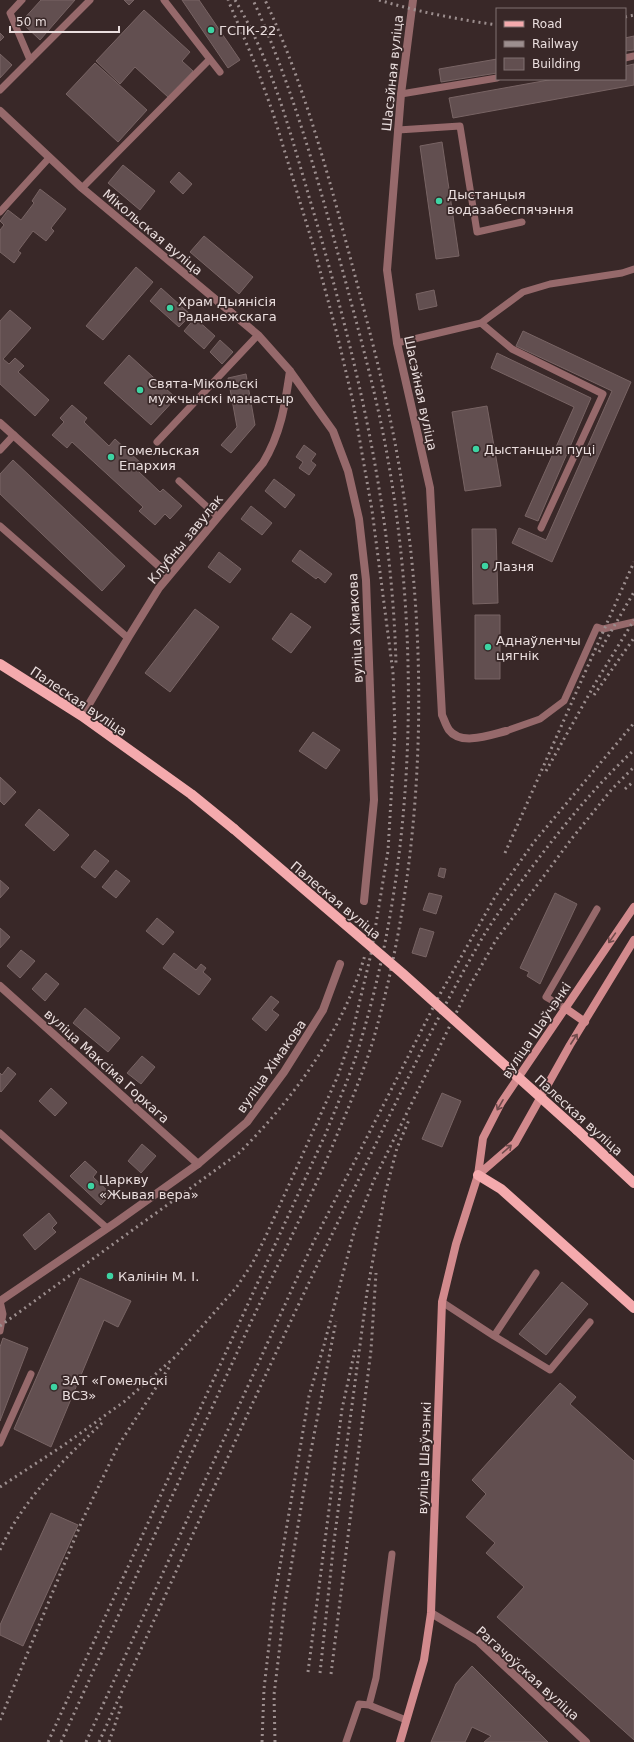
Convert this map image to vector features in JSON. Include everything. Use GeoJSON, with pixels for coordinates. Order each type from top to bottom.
{"type":"FeatureCollection","features":[{"type":"Feature","properties":{"kind":"main road","name":"Палеская вуліца"},"geometry":{"type":"LineString","coordinates":[[0,664],[82,716],[191,794],[234,829],[402,973],[577,1130],[634,1184]]}},
{"type":"Feature","properties":{"kind":"main road","name":"вуліца Шаўчэнкі"},"geometry":{"type":"LineString","coordinates":[[400,1742],[424,1660],[431,1613],[442,1302],[456,1244],[478,1176],[482,1138],[501,1103],[634,906]]}},
{"type":"Feature","properties":{"kind":"main road"},"geometry":{"type":"LineString","coordinates":[[634,940],[570,1046],[515,1143],[478,1176],[501,1189],[634,1308]]}},
{"type":"Feature","properties":{"kind":"main road"},"geometry":{"type":"LineString","coordinates":[[565,1008],[585,1022]]}},
{"type":"Feature","properties":{"kind":"street","name":"Шасэйная вуліца"},"geometry":{"type":"LineString","coordinates":[[413,0],[401,94],[387,270],[397,343],[430,488],[442,715],[449,730],[463,738],[477,738],[506,731]]}},
{"type":"Feature","properties":{"kind":"street","name":"Мікольская вуліца"},"geometry":{"type":"LineString","coordinates":[[0,111],[82,188],[258,335],[290,371]]}},
{"type":"Feature","properties":{"kind":"street","name":"Клубны завулак"},"geometry":{"type":"LineString","coordinates":[[82,716],[128,638],[169,575],[263,463],[273,446],[284,413],[290,371]]}},
{"type":"Feature","properties":{"kind":"street","name":"вуліца Хімакова"},"geometry":{"type":"LineString","coordinates":[[290,371],[333,432],[348,471],[359,519],[366,580],[374,800],[364,901]]}},
{"type":"Feature","properties":{"kind":"street"},"geometry":{"type":"LineString","coordinates":[[0,423],[169,575]]}},
{"type":"Feature","properties":{"kind":"street","name":"вуліца Хімакова"},"geometry":{"type":"LineString","coordinates":[[0,1301],[198,1164],[247,1122],[284,1072],[323,1010],[340,964]]}},
{"type":"Feature","properties":{"kind":"street","name":"вуліца Максіма Горкага"},"geometry":{"type":"LineString","coordinates":[[0,986],[198,1164]]}},
{"type":"Feature","properties":{"kind":"street","name":"Рагачоўская вуліца"},"geometry":{"type":"LineString","coordinates":[[431,1613],[478,1641],[586,1742]]}},
{"type":"Feature","properties":{"kind":"lane"},"geometry":{"type":"LineString","coordinates":[[22,0],[10,13],[30,60]]}},
{"type":"Feature","properties":{"kind":"lane"},"geometry":{"type":"LineString","coordinates":[[0,90],[90,0]]}},
{"type":"Feature","properties":{"kind":"lane"},"geometry":{"type":"LineString","coordinates":[[164,0],[220,72]]}},
{"type":"Feature","properties":{"kind":"lane"},"geometry":{"type":"LineString","coordinates":[[82,188],[210,58]]}},
{"type":"Feature","properties":{"kind":"lane"},"geometry":{"type":"LineString","coordinates":[[401,94],[496,78]]}},
{"type":"Feature","properties":{"kind":"lane"},"geometry":{"type":"LineString","coordinates":[[398,130],[460,126],[477,232],[522,222]]}},
{"type":"Feature","properties":{"kind":"lane"},"geometry":{"type":"LineString","coordinates":[[0,212],[49,158]]}},
{"type":"Feature","properties":{"kind":"lane"},"geometry":{"type":"LineString","coordinates":[[397,343],[481,323],[524,292],[550,284],[622,273],[634,269]]}},
{"type":"Feature","properties":{"kind":"lane"},"geometry":{"type":"LineString","coordinates":[[481,323],[512,349],[603,394],[541,528]]}},
{"type":"Feature","properties":{"kind":"lane"},"geometry":{"type":"LineString","coordinates":[[157,442],[258,335]]}},
{"type":"Feature","properties":{"kind":"lane"},"geometry":{"type":"LineString","coordinates":[[0,450],[14,435]]}},
{"type":"Feature","properties":{"kind":"lane"},"geometry":{"type":"LineString","coordinates":[[179,481],[218,517]]}},
{"type":"Feature","properties":{"kind":"lane"},"geometry":{"type":"LineString","coordinates":[[0,526],[128,638]]}},
{"type":"Feature","properties":{"kind":"lane"},"geometry":{"type":"LineString","coordinates":[[506,731],[540,719],[564,701],[598,628],[603,629],[634,622]]}},
{"type":"Feature","properties":{"kind":"lane"},"geometry":{"type":"LineString","coordinates":[[565,1008],[546,997],[597,909]]}},
{"type":"Feature","properties":{"kind":"lane"},"geometry":{"type":"LineString","coordinates":[[0,1134],[107,1228]]}},
{"type":"Feature","properties":{"kind":"lane"},"geometry":{"type":"LineString","coordinates":[[494,1336],[536,1273]]}},
{"type":"Feature","properties":{"kind":"lane"},"geometry":{"type":"LineString","coordinates":[[0,1301],[3,1320],[0,1331]]}},
{"type":"Feature","properties":{"kind":"lane"},"geometry":{"type":"LineString","coordinates":[[442,1302],[550,1370],[590,1322]]}},
{"type":"Feature","properties":{"kind":"lane"},"geometry":{"type":"LineString","coordinates":[[0,1443],[31,1374]]}},
{"type":"Feature","properties":{"kind":"lane"},"geometry":{"type":"LineString","coordinates":[[369,1705],[376,1678],[392,1554]]}},
{"type":"Feature","properties":{"kind":"lane"},"geometry":{"type":"LineString","coordinates":[[346,1742],[359,1704],[369,1705],[406,1720]]}},
{"type":"Feature","properties":{"kind":"building"},"geometry":{"type":"Polygon","coordinates":[[[41,0],[75,0],[40,40],[21,22],[41,0]]]}},
{"type":"Feature","properties":{"kind":"building"},"geometry":{"type":"Polygon","coordinates":[[[124,0],[134,0],[129,5],[124,0]]]}},
{"type":"Feature","properties":{"kind":"building","name":"ГСПК-22"},"geometry":{"type":"Polygon","coordinates":[[[182,0],[199,0],[240,60],[228,68],[182,0]]]}},
{"type":"Feature","properties":{"kind":"building"},"geometry":{"type":"Polygon","coordinates":[[[144,10],[190,52],[182,61],[193,71],[168,97],[135,67],[120,84],[96,61],[144,10]]]}},
{"type":"Feature","properties":{"kind":"building"},"geometry":{"type":"Polygon","coordinates":[[[0,33],[4,37],[0,41],[0,33]]]}},
{"type":"Feature","properties":{"kind":"building"},"geometry":{"type":"Polygon","coordinates":[[[634,36],[634,50],[626,51],[626,38],[634,36]]]}},
{"type":"Feature","properties":{"kind":"building"},"geometry":{"type":"Polygon","coordinates":[[[0,54],[12,65],[0,78],[0,54]]]}},
{"type":"Feature","properties":{"kind":"building"},"geometry":{"type":"Polygon","coordinates":[[[496,59],[496,73],[441,82],[439,69],[496,59]]]}},
{"type":"Feature","properties":{"kind":"building"},"geometry":{"type":"Polygon","coordinates":[[[95,63],[147,110],[118,142],[66,94],[95,63]]]}},
{"type":"Feature","properties":{"kind":"building"},"geometry":{"type":"Polygon","coordinates":[[[634,64],[634,85],[453,118],[449,98],[548,80],[626,80],[626,66],[634,64]]]}},
{"type":"Feature","properties":{"kind":"building","name":"Дыстанцыя водазабеспячэння"},"geometry":{"type":"Polygon","coordinates":[[[442,142],[459,256],[436,259],[420,146],[442,142]]]}},
{"type":"Feature","properties":{"kind":"building"},"geometry":{"type":"Polygon","coordinates":[[[123,165],[155,191],[140,210],[108,183],[123,165]]]}},
{"type":"Feature","properties":{"kind":"building"},"geometry":{"type":"Polygon","coordinates":[[[179,172],[192,184],[183,194],[170,182],[179,172]]]}},
{"type":"Feature","properties":{"kind":"building"},"geometry":{"type":"Polygon","coordinates":[[[40,189],[66,209],[51,228],[54,231],[46,241],[33,231],[18,251],[21,253],[14,263],[0,252],[0,230],[4,225],[0,221],[8,210],[21,220],[34,203],[32,201],[40,189]]]}},
{"type":"Feature","properties":{"kind":"building"},"geometry":{"type":"Polygon","coordinates":[[[204,236],[253,277],[239,294],[190,252],[204,236]]]}},
{"type":"Feature","properties":{"kind":"building"},"geometry":{"type":"Polygon","coordinates":[[[136,267],[153,282],[103,340],[86,326],[136,267]]]}},
{"type":"Feature","properties":{"kind":"building","name":"Храм Дыянісія Раданежскага"},"geometry":{"type":"Polygon","coordinates":[[[161,288],[191,315],[179,327],[150,301],[161,288]]]}},
{"type":"Feature","properties":{"kind":"building"},"geometry":{"type":"Polygon","coordinates":[[[434,290],[437,306],[419,310],[416,294],[434,290]]]}},
{"type":"Feature","properties":{"kind":"building"},"geometry":{"type":"Polygon","coordinates":[[[10,310],[31,328],[3,359],[9,364],[15,358],[24,366],[18,372],[49,400],[35,416],[0,384],[0,321],[10,310]]]}},
{"type":"Feature","properties":{"kind":"building"},"geometry":{"type":"Polygon","coordinates":[[[195,318],[215,336],[204,349],[184,331],[195,318]]]}},
{"type":"Feature","properties":{"kind":"building"},"geometry":{"type":"Polygon","coordinates":[[[523,331],[631,382],[552,562],[512,543],[519,528],[546,540],[612,391],[516,346],[523,331]]]}},
{"type":"Feature","properties":{"kind":"building"},"geometry":{"type":"Polygon","coordinates":[[[220,340],[233,352],[222,364],[210,352],[220,340]]]}},
{"type":"Feature","properties":{"kind":"building"},"geometry":{"type":"Polygon","coordinates":[[[497,353],[591,398],[538,521],[525,516],[574,407],[491,368],[497,353]]]}},
{"type":"Feature","properties":{"kind":"building","name":"Свята-Мікольскі мужчынскі манастыр"},"geometry":{"type":"Polygon","coordinates":[[[129,355],[176,398],[151,425],[104,383],[129,355]]]}},
{"type":"Feature","properties":{"kind":"building"},"geometry":{"type":"Polygon","coordinates":[[[246,374],[255,425],[231,453],[221,445],[237,427],[228,378],[246,374]]]}},
{"type":"Feature","properties":{"kind":"building","name":"Гомельская Епархия"},"geometry":{"type":"Polygon","coordinates":[[[72,405],[87,418],[84,422],[109,446],[115,439],[143,465],[138,471],[160,492],[163,489],[182,506],[170,519],[165,514],[155,525],[139,511],[143,507],[72,442],[67,448],[52,435],[64,422],[60,418],[72,405]]]}},
{"type":"Feature","properties":{"kind":"building","name":"Дыстанцыя пуці"},"geometry":{"type":"Polygon","coordinates":[[[487,406],[501,486],[465,491],[452,412],[487,406]]]}},
{"type":"Feature","properties":{"kind":"building"},"geometry":{"type":"Polygon","coordinates":[[[304,445],[316,454],[311,461],[316,465],[309,475],[299,468],[303,462],[296,457],[304,445]]]}},
{"type":"Feature","properties":{"kind":"building"},"geometry":{"type":"Polygon","coordinates":[[[13,460],[125,566],[102,591],[0,494],[0,474],[13,460]]]}},
{"type":"Feature","properties":{"kind":"building"},"geometry":{"type":"Polygon","coordinates":[[[274,479],[295,495],[285,508],[265,491],[274,479]]]}},
{"type":"Feature","properties":{"kind":"building"},"geometry":{"type":"Polygon","coordinates":[[[251,506],[272,523],[262,535],[241,519],[251,506]]]}},
{"type":"Feature","properties":{"kind":"building","name":"Лазня"},"geometry":{"type":"Polygon","coordinates":[[[472,529],[496,529],[498,603],[473,604],[472,529]]]}},
{"type":"Feature","properties":{"kind":"building"},"geometry":{"type":"Polygon","coordinates":[[[300,550],[332,574],[325,583],[318,577],[316,579],[292,561],[300,550]]]}},
{"type":"Feature","properties":{"kind":"building"},"geometry":{"type":"Polygon","coordinates":[[[219,552],[241,569],[230,583],[208,567],[219,552]]]}},
{"type":"Feature","properties":{"kind":"building"},"geometry":{"type":"Polygon","coordinates":[[[195,609],[219,627],[170,692],[145,673],[195,609]]]}},
{"type":"Feature","properties":{"kind":"building"},"geometry":{"type":"Polygon","coordinates":[[[291,613],[311,627],[291,653],[272,639],[291,613]]]}},
{"type":"Feature","properties":{"kind":"building","name":"Аднаўленчы цягнік"},"geometry":{"type":"Polygon","coordinates":[[[475,615],[500,615],[500,679],[475,679],[475,615]]]}},
{"type":"Feature","properties":{"kind":"building"},"geometry":{"type":"Polygon","coordinates":[[[313,732],[340,750],[326,769],[299,751],[313,732]]]}},
{"type":"Feature","properties":{"kind":"building"},"geometry":{"type":"Polygon","coordinates":[[[0,777],[16,792],[4,805],[0,801],[0,777]]]}},
{"type":"Feature","properties":{"kind":"building"},"geometry":{"type":"Polygon","coordinates":[[[39,809],[69,835],[54,851],[25,825],[39,809]]]}},
{"type":"Feature","properties":{"kind":"building"},"geometry":{"type":"Polygon","coordinates":[[[95,850],[109,861],[95,878],[81,867],[95,850]]]}},
{"type":"Feature","properties":{"kind":"building"},"geometry":{"type":"Polygon","coordinates":[[[440,868],[446,869],[444,878],[438,876],[440,868]]]}},
{"type":"Feature","properties":{"kind":"building"},"geometry":{"type":"Polygon","coordinates":[[[116,870],[130,881],[116,898],[102,887],[116,870]]]}},
{"type":"Feature","properties":{"kind":"building"},"geometry":{"type":"Polygon","coordinates":[[[0,880],[9,888],[0,898],[0,880]]]}},
{"type":"Feature","properties":{"kind":"building"},"geometry":{"type":"Polygon","coordinates":[[[429,893],[442,896],[436,914],[423,910],[429,893]]]}},
{"type":"Feature","properties":{"kind":"building"},"geometry":{"type":"Polygon","coordinates":[[[555,893],[577,904],[540,984],[527,976],[529,972],[520,968],[555,893]]]}},
{"type":"Feature","properties":{"kind":"building"},"geometry":{"type":"Polygon","coordinates":[[[157,918],[174,932],[163,945],[146,931],[157,918]]]}},
{"type":"Feature","properties":{"kind":"building"},"geometry":{"type":"Polygon","coordinates":[[[0,928],[10,937],[0,948],[0,928]]]}},
{"type":"Feature","properties":{"kind":"building"},"geometry":{"type":"Polygon","coordinates":[[[420,928],[434,932],[426,957],[412,953],[420,928]]]}},
{"type":"Feature","properties":{"kind":"building"},"geometry":{"type":"Polygon","coordinates":[[[21,950],[35,961],[20,978],[7,966],[21,950]]]}},
{"type":"Feature","properties":{"kind":"building"},"geometry":{"type":"Polygon","coordinates":[[[174,953],[196,970],[201,964],[206,968],[203,972],[211,979],[199,995],[163,968],[174,953]]]}},
{"type":"Feature","properties":{"kind":"building"},"geometry":{"type":"Polygon","coordinates":[[[46,973],[59,984],[45,1001],[32,989],[46,973]]]}},
{"type":"Feature","properties":{"kind":"building"},"geometry":{"type":"Polygon","coordinates":[[[271,996],[279,1002],[272,1010],[279,1015],[266,1031],[252,1019],[271,996]]]}},
{"type":"Feature","properties":{"kind":"building"},"geometry":{"type":"Polygon","coordinates":[[[85,1008],[120,1038],[108,1052],[73,1023],[85,1008]]]}},
{"type":"Feature","properties":{"kind":"building"},"geometry":{"type":"Polygon","coordinates":[[[142,1056],[155,1067],[141,1084],[127,1073],[142,1056]]]}},
{"type":"Feature","properties":{"kind":"building"},"geometry":{"type":"Polygon","coordinates":[[[8,1067],[16,1074],[1,1092],[0,1073],[2,1075],[8,1067]]]}},
{"type":"Feature","properties":{"kind":"building"},"geometry":{"type":"Polygon","coordinates":[[[51,1088],[67,1103],[55,1116],[39,1101],[51,1088]]]}},
{"type":"Feature","properties":{"kind":"building"},"geometry":{"type":"Polygon","coordinates":[[[442,1093],[461,1101],[442,1147],[422,1139],[442,1093]]]}},
{"type":"Feature","properties":{"kind":"building"},"geometry":{"type":"Polygon","coordinates":[[[142,1144],[156,1156],[141,1173],[128,1161],[142,1144]]]}},
{"type":"Feature","properties":{"kind":"building","name":"Царкву «Жывая вера»"},"geometry":{"type":"Polygon","coordinates":[[[85,1161],[97,1172],[93,1177],[111,1194],[101,1205],[70,1176],[85,1161]]]}},
{"type":"Feature","properties":{"kind":"building"},"geometry":{"type":"Polygon","coordinates":[[[49,1213],[57,1223],[52,1228],[56,1232],[35,1250],[23,1235],[49,1213]]]}},
{"type":"Feature","properties":{"kind":"building","name":"ЗАТ «Гомельскі ВСЗ»"},"geometry":{"type":"Polygon","coordinates":[[[80,1278],[131,1301],[118,1327],[104,1320],[51,1447],[14,1429],[80,1278]]]}},
{"type":"Feature","properties":{"kind":"building"},"geometry":{"type":"Polygon","coordinates":[[[562,1282],[588,1304],[546,1355],[519,1334],[562,1282]]]}},
{"type":"Feature","properties":{"kind":"building"},"geometry":{"type":"Polygon","coordinates":[[[3,1338],[28,1348],[0,1421],[0,1347],[3,1338]]]}},
{"type":"Feature","properties":{"kind":"building"},"geometry":{"type":"Polygon","coordinates":[[[560,1383],[576,1397],[570,1404],[634,1461],[634,1740],[497,1617],[524,1587],[486,1553],[495,1543],[466,1517],[486,1494],[472,1480],[560,1383]]]}},
{"type":"Feature","properties":{"kind":"building"},"geometry":{"type":"Polygon","coordinates":[[[51,1513],[78,1525],[23,1646],[0,1635],[0,1625],[51,1513]]]}},
{"type":"Feature","properties":{"kind":"building"},"geometry":{"type":"Polygon","coordinates":[[[472,1666],[548,1742],[484,1742],[491,1736],[472,1727],[465,1742],[431,1742],[456,1684],[472,1666]]]}},
{"type":"Feature","properties":{"kind":"railway"},"geometry":{"type":"LineString","coordinates":[[0,1487],[64,1445],[125,1401],[175,1357],[236,1288],[252,1264],[337,1078],[351,1038],[371,954],[388,851],[395,731],[393,673],[372,510],[353,402],[314,248],[273,113],[256,66],[228,0]]}},
{"type":"Feature","properties":{"kind":"railway"},"geometry":{"type":"LineString","coordinates":[[235,0],[260,47],[279,97],[342,314],[356,372],[379,487],[393,605],[396,664]]}},
{"type":"Feature","properties":{"kind":"railway"},"geometry":{"type":"LineString","coordinates":[[48,1742],[326,1133],[349,1075],[361,1040],[379,970],[393,897],[402,824],[407,749],[408,674],[405,599],[398,526],[387,454],[367,363],[304,134],[280,66],[253,0]]}},
{"type":"Feature","properties":{"kind":"railway"},"geometry":{"type":"LineString","coordinates":[[61,1742],[251,1322],[313,1191],[358,1083],[372,1044],[389,979],[402,913],[411,845],[417,776],[419,707],[417,639],[413,571],[395,441],[381,378],[332,189],[302,93],[279,31],[265,0]]}},
{"type":"Feature","properties":{"kind":"railway"},"geometry":{"type":"LineString","coordinates":[[379,0],[438,15],[496,25]]}},
{"type":"Feature","properties":{"kind":"railway"},"geometry":{"type":"LineString","coordinates":[[626,17],[634,15]]}},
{"type":"Feature","properties":{"kind":"railway"},"geometry":{"type":"LineString","coordinates":[[505,853],[634,562]]}},
{"type":"Feature","properties":{"kind":"railway"},"geometry":{"type":"LineString","coordinates":[[599,652],[634,592]]}},
{"type":"Feature","properties":{"kind":"railway"},"geometry":{"type":"LineString","coordinates":[[546,771],[596,682],[634,620]]}},
{"type":"Feature","properties":{"kind":"railway"},"geometry":{"type":"LineString","coordinates":[[594,695],[634,638]]}},
{"type":"Feature","properties":{"kind":"railway"},"geometry":{"type":"LineString","coordinates":[[86,1742],[313,1243],[439,996],[495,897],[534,842],[634,723]]}},
{"type":"Feature","properties":{"kind":"railway"},"geometry":{"type":"LineString","coordinates":[[99,1742],[288,1326],[401,1093],[450,997],[484,935],[526,875],[577,810],[619,764],[634,750]]}},
{"type":"Feature","properties":{"kind":"railway"},"geometry":{"type":"LineString","coordinates":[[262,1742],[264,1689],[274,1601],[309,1396],[355,1228],[374,1180],[396,1135],[468,989],[496,940],[573,837],[612,789],[634,767]]}},
{"type":"Feature","properties":{"kind":"railway"},"geometry":{"type":"LineString","coordinates":[[625,789],[634,781]]}},
{"type":"Feature","properties":{"kind":"railway"},"geometry":{"type":"LineString","coordinates":[[0,1326],[239,1153],[279,1110],[314,1062],[330,1037],[356,983],[365,955]]}},
{"type":"Feature","properties":{"kind":"railway"},"geometry":{"type":"LineString","coordinates":[[320,1673],[334,1541],[367,1292],[385,1194],[397,1148],[409,1120]]}},
{"type":"Feature","properties":{"kind":"railway"},"geometry":{"type":"LineString","coordinates":[[331,1674],[371,1350],[376,1273]]}},
{"type":"Feature","properties":{"kind":"railway"},"geometry":{"type":"LineString","coordinates":[[275,1742],[274,1695],[285,1603],[308,1466],[336,1321]]}},
{"type":"Feature","properties":{"kind":"railway"},"geometry":{"type":"LineString","coordinates":[[308,1672],[342,1409],[355,1350]]}},
{"type":"Feature","properties":{"kind":"railway"},"geometry":{"type":"LineString","coordinates":[[0,1720],[82,1521],[118,1446],[170,1366]]}},
{"type":"Feature","properties":{"kind":"railway"},"geometry":{"type":"LineString","coordinates":[[0,1550],[9,1532],[32,1498],[58,1467],[102,1423]]}},
{"type":"Feature","properties":{"kind":"railway"},"geometry":{"type":"LineString","coordinates":[[109,1742],[122,1704]]}},
{"type":"Feature","properties":{"kind":"place","name":"ГСПК-22"},"geometry":{"type":"Point","coordinates":[211,30]}},
{"type":"Feature","properties":{"kind":"place","name":"Дыстанцыя водазабеспячэння"},"geometry":{"type":"Point","coordinates":[439,201]}},
{"type":"Feature","properties":{"kind":"place","name":"Храм Дыянісія Раданежскага"},"geometry":{"type":"Point","coordinates":[170,308]}},
{"type":"Feature","properties":{"kind":"place","name":"Свята-Мікольскі мужчынскі манастыр"},"geometry":{"type":"Point","coordinates":[140,390]}},
{"type":"Feature","properties":{"kind":"place","name":"Дыстанцыя пуці"},"geometry":{"type":"Point","coordinates":[476,449]}},
{"type":"Feature","properties":{"kind":"place","name":"Гомельская Епархия"},"geometry":{"type":"Point","coordinates":[111,457]}},
{"type":"Feature","properties":{"kind":"place","name":"Лазня"},"geometry":{"type":"Point","coordinates":[485,566]}},
{"type":"Feature","properties":{"kind":"place","name":"Аднаўленчы цягнік"},"geometry":{"type":"Point","coordinates":[488,647]}},
{"type":"Feature","properties":{"kind":"place","name":"Царкву «Жывая вера»"},"geometry":{"type":"Point","coordinates":[91,1186]}},
{"type":"Feature","properties":{"kind":"place","name":"Калінін М. І."},"geometry":{"type":"Point","coordinates":[110,1276]}},
{"type":"Feature","properties":{"kind":"place","name":"ЗАТ «Гомельскі ВСЗ»"},"geometry":{"type":"Point","coordinates":[54,1387]}}]}
